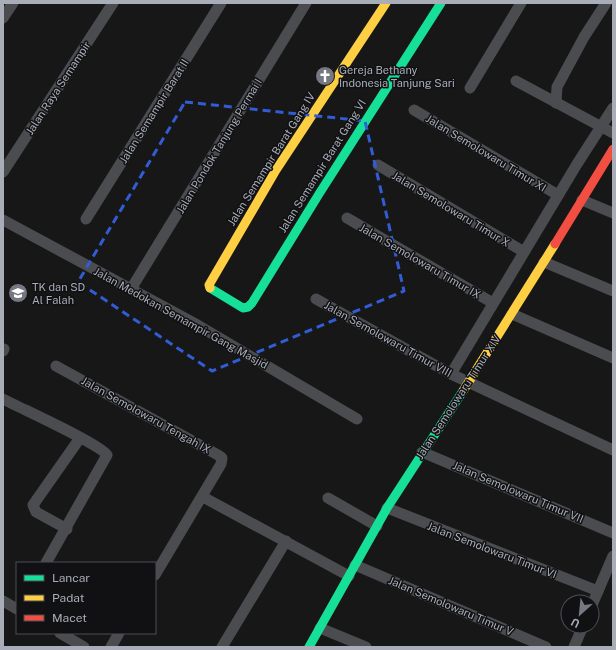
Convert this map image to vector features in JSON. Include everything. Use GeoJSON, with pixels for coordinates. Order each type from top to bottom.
{"type":"FeatureCollection","features":[{"type":"Feature","properties":{"kind":"street"},"geometry":{"type":"LineString","coordinates":[[3,18],[13,3]]}},
{"type":"Feature","properties":{"kind":"street","name":"Jalan Raya Semampir"},"geometry":{"type":"LineString","coordinates":[[3,172],[113,3]]}},
{"type":"Feature","properties":{"kind":"street","name":"Jalan Semampir Barat II"},"geometry":{"type":"LineString","coordinates":[[86,219],[221,3]]}},
{"type":"Feature","properties":{"kind":"street","name":"Jalan Pondok Tanjung Permai I"},"geometry":{"type":"LineString","coordinates":[[131,289],[306,3]]}},
{"type":"Feature","properties":{"kind":"street","name":"Jalan Semampir Barat Gang IV"},"geometry":{"type":"LineString","coordinates":[[252,303],[248,307],[243,308],[210,290],[209,285],[276,170],[386,3]]}},
{"type":"Feature","properties":{"kind":"street","name":"Jalan Semampir Barat Gang VI"},"geometry":{"type":"LineString","coordinates":[[252,303],[319,194],[441,3]]}},
{"type":"Feature","properties":{"kind":"street"},"geometry":{"type":"LineString","coordinates":[[470,88],[521,3]]}},
{"type":"Feature","properties":{"kind":"street"},"geometry":{"type":"LineString","coordinates":[[556,103],[557,87],[584,37],[606,3]]}},
{"type":"Feature","properties":{"kind":"street"},"geometry":{"type":"LineString","coordinates":[[516,81],[613,133]]}},
{"type":"Feature","properties":{"kind":"street","name":"Jalan Semolowaru Timur XIV"},"geometry":{"type":"LineString","coordinates":[[450,374],[558,195],[613,108]]}},
{"type":"Feature","properties":{"kind":"street","name":"Jalan Semolowaru Timur XI"},"geometry":{"type":"LineString","coordinates":[[414,110],[558,195]]}},
{"type":"Feature","properties":{"kind":"street","name":"Jalan Semolowaru Timur XIV"},"geometry":{"type":"LineString","coordinates":[[309,647],[387,508],[512,314],[613,150]]}},
{"type":"Feature","properties":{"kind":"street","name":"Jalan Semolowaru Timur X"},"geometry":{"type":"LineString","coordinates":[[378,165],[524,252]]}},
{"type":"Feature","properties":{"kind":"street"},"geometry":{"type":"LineString","coordinates":[[582,200],[613,213]]}},
{"type":"Feature","properties":{"kind":"street","name":"Jalan Semolowaru Timur IX"},"geometry":{"type":"LineString","coordinates":[[347,218],[493,303]]}},
{"type":"Feature","properties":{"kind":"street","name":"Jalan Medokan Semampir Gang Masjid"},"geometry":{"type":"LineString","coordinates":[[3,220],[194,323],[357,419]]}},
{"type":"Feature","properties":{"kind":"street"},"geometry":{"type":"LineString","coordinates":[[544,262],[613,291]]}},
{"type":"Feature","properties":{"kind":"street","name":"Jalan Semolowaru Timur VIII"},"geometry":{"type":"LineString","coordinates":[[316,299],[450,374],[613,450]]}},
{"type":"Feature","properties":{"kind":"street"},"geometry":{"type":"LineString","coordinates":[[512,314],[613,358]]}},
{"type":"Feature","properties":{"kind":"street","name":"Jalan Semolowaru Tengah IX"},"geometry":{"type":"LineString","coordinates":[[56,366],[220,456],[221,464],[203,497],[156,573]]}},
{"type":"Feature","properties":{"kind":"street"},"geometry":{"type":"LineString","coordinates":[[3,399],[80,438],[104,452],[107,456],[67,529],[47,562]]}},
{"type":"Feature","properties":{"kind":"street"},"geometry":{"type":"LineString","coordinates":[[67,529],[36,512],[33,505],[80,438]]}},
{"type":"Feature","properties":{"kind":"street","name":"Jalan Semolowaru Timur VII"},"geometry":{"type":"LineString","coordinates":[[422,452],[613,533]]}},
{"type":"Feature","properties":{"kind":"street"},"geometry":{"type":"LineString","coordinates":[[203,497],[349,576]]}},
{"type":"Feature","properties":{"kind":"street"},"geometry":{"type":"LineString","coordinates":[[328,498],[377,526]]}},
{"type":"Feature","properties":{"kind":"street","name":"Jalan Semolowaru Timur VI"},"geometry":{"type":"LineString","coordinates":[[387,508],[598,591]]}},
{"type":"Feature","properties":{"kind":"street"},"geometry":{"type":"LineString","coordinates":[[222,647],[286,542]]}},
{"type":"Feature","properties":{"kind":"street"},"geometry":{"type":"LineString","coordinates":[[597,594],[613,556]]}},
{"type":"Feature","properties":{"kind":"street","name":"Jalan Semolowaru Timur V"},"geometry":{"type":"LineString","coordinates":[[355,565],[546,647]]}},
{"type":"Feature","properties":{"kind":"street"},"geometry":{"type":"LineString","coordinates":[[3,601],[16,608]]}},
{"type":"Feature","properties":{"kind":"street"},"geometry":{"type":"LineString","coordinates":[[320,628],[366,647]]}},
{"type":"Feature","properties":{"kind":"street"},"geometry":{"type":"LineString","coordinates":[[62,634],[84,647]]}},
{"type":"Feature","properties":{"kind":"street"},"geometry":{"type":"LineString","coordinates":[[111,647],[118,634]]}},
{"type":"Feature","properties":{"kind":"street"},"geometry":{"type":"LineString","coordinates":[[574,647],[580,634]]}},
{"type":"Feature","properties":{"kind":"highlighted area"},"geometry":{"type":"Polygon","coordinates":[[[185,102],[365,121],[404,291],[212,371],[78,282],[185,102]]]}},
{"type":"Feature","properties":{"kind":"traffic: fast"},"geometry":{"type":"LineString","coordinates":[[210,288],[243,308],[248,307],[252,303],[319,194],[441,3]]}},
{"type":"Feature","properties":{"kind":"traffic: fast"},"geometry":{"type":"LineString","coordinates":[[309,647],[387,508],[463,391]]}},
{"type":"Feature","properties":{"kind":"traffic: slow"},"geometry":{"type":"LineString","coordinates":[[210,288],[209,285],[276,170],[386,3]]}},
{"type":"Feature","properties":{"kind":"traffic: slow"},"geometry":{"type":"LineString","coordinates":[[463,391],[555,244]]}},
{"type":"Feature","properties":{"kind":"traffic: jam"},"geometry":{"type":"LineString","coordinates":[[555,244],[613,149]]}},
{"type":"Feature","properties":{"kind":"place","name":"Gereja Bethany Indonesia Tanjung Sari"},"geometry":{"type":"Point","coordinates":[325,76]}},
{"type":"Feature","properties":{"kind":"place","name":"TK dan SD Al Falah"},"geometry":{"type":"Point","coordinates":[18,293]}}]}
